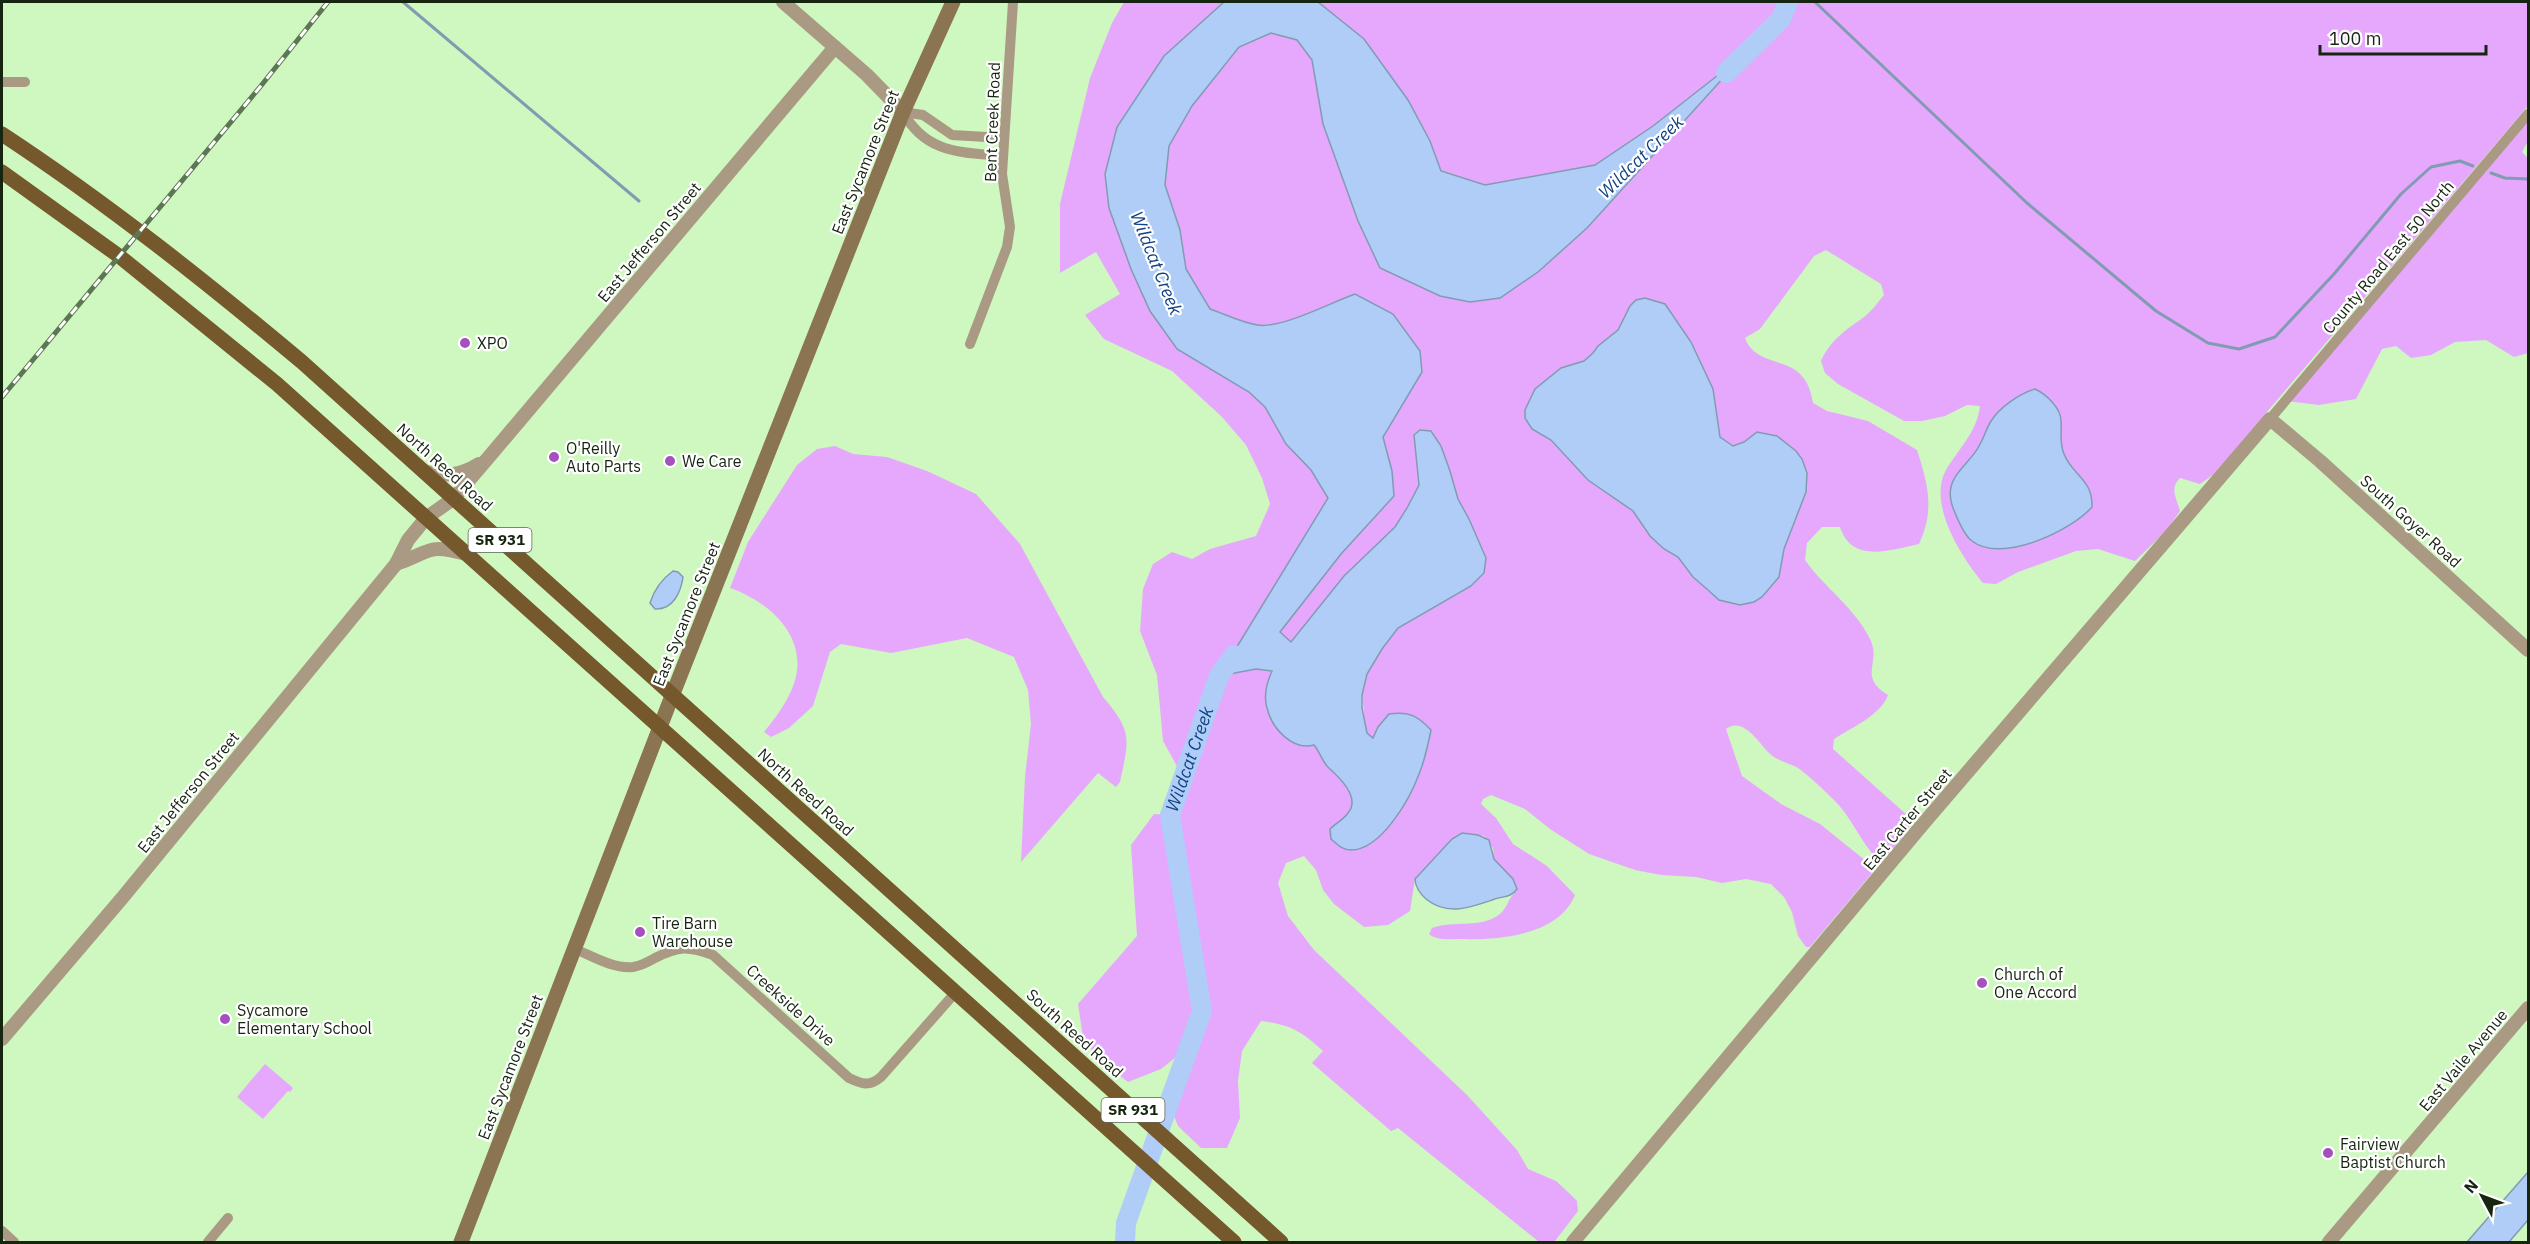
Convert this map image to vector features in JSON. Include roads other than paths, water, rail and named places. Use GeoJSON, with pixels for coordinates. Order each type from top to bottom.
{"type":"FeatureCollection","features":[{"type":"Feature","properties":{"kind":"main road","name":"East Sycamore Street"},"geometry":{"type":"LineString","coordinates":[[461,1242],[672,696],[903,112],[952,2]]}},
{"type":"Feature","properties":{"kind":"main road","name":"North Reed Road"},"geometry":{"type":"LineString","coordinates":[[2,134],[92,195],[219,292],[302,362],[979,971]]}},
{"type":"Feature","properties":{"kind":"main road","name":"SR 931"},"geometry":{"type":"LineString","coordinates":[[2,172],[119,256],[277,384],[1234,1242]]}},
{"type":"Feature","properties":{"kind":"main road","name":"South Reed Road"},"geometry":{"type":"LineString","coordinates":[[979,971],[1281,1242]]}},
{"type":"Feature","properties":{"kind":"street"},"geometry":{"type":"LineString","coordinates":[[783,2],[867,75],[903,112],[910,125],[916,130],[949,151],[1003,156]]}},
{"type":"Feature","properties":{"kind":"street","name":"Bent Creek Road"},"geometry":{"type":"LineString","coordinates":[[970,344],[1006,247],[1010,226],[1002,174],[1013,2]]}},
{"type":"Feature","properties":{"kind":"street","name":"East Jefferson Street"},"geometry":{"type":"LineString","coordinates":[[2,1039],[123,897],[396,564],[408,540],[426,518],[453,499],[835,47]]}},
{"type":"Feature","properties":{"kind":"street"},"geometry":{"type":"LineString","coordinates":[[2,82],[25,82]]}},
{"type":"Feature","properties":{"kind":"street"},"geometry":{"type":"LineString","coordinates":[[903,112],[923,114],[952,135],[965,138],[1004,138]]}},
{"type":"Feature","properties":{"kind":"street","name":"County Road East 50 North"},"geometry":{"type":"LineString","coordinates":[[2270,419],[2529,114]]}},
{"type":"Feature","properties":{"kind":"street","name":"South Goyer Road"},"geometry":{"type":"LineString","coordinates":[[2270,419],[2320,461],[2529,650]]}},
{"type":"Feature","properties":{"kind":"street","name":"East Carter Street"},"geometry":{"type":"LineString","coordinates":[[1573,1242],[1916,833],[2270,419]]}},
{"type":"Feature","properties":{"kind":"street","name":"East Jefferson Street"},"geometry":{"type":"LineString","coordinates":[[422,471],[447,476],[457,474],[488,458]]}},
{"type":"Feature","properties":{"kind":"street","name":"East Jefferson Street"},"geometry":{"type":"LineString","coordinates":[[396,564],[433,548],[444,548],[466,554]]}},
{"type":"Feature","properties":{"kind":"street","name":"Creekside Drive"},"geometry":{"type":"LineString","coordinates":[[575,948],[622,967],[643,965],[672,950],[682,948],[693,948],[713,955],[849,1078],[862,1085],[875,1082],[881,1077],[955,993]]}},
{"type":"Feature","properties":{"kind":"street","name":"East Vaile Avenue"},"geometry":{"type":"LineString","coordinates":[[2329,1242],[2529,1008]]}},
{"type":"Feature","properties":{"kind":"street"},"geometry":{"type":"LineString","coordinates":[[208,1242],[228,1218]]}},
{"type":"Feature","properties":{"kind":"street"},"geometry":{"type":"LineString","coordinates":[[2,1232],[14,1242]]}},
{"type":"Feature","properties":{"kind":"water"},"geometry":{"type":"Polygon","coordinates":[[[1224,2],[1318,2],[1364,39],[1408,100],[1430,141],[1441,171],[1485,185],[1595,165],[1653,126],[1745,54],[1587,228],[1538,272],[1500,298],[1470,302],[1440,296],[1380,268],[1358,221],[1323,124],[1312,60],[1297,40],[1271,33],[1239,47],[1192,106],[1169,146],[1165,185],[1180,230],[1186,269],[1210,309],[1246,322],[1268,325],[1293,319],[1355,294],[1393,314],[1420,351],[1422,372],[1383,437],[1392,471],[1394,496],[1341,554],[1280,632],[1291,642],[1344,576],[1395,527],[1419,485],[1414,435],[1420,430],[1431,431],[1441,446],[1458,499],[1486,558],[1484,573],[1471,586],[1398,628],[1367,674],[1362,695],[1362,708],[1367,733],[1373,738],[1378,727],[1389,714],[1396,713],[1413,716],[1431,730],[1415,784],[1393,821],[1373,842],[1362,848],[1351,850],[1342,848],[1331,839],[1330,829],[1348,813],[1352,801],[1351,795],[1344,783],[1325,764],[1314,745],[1298,745],[1284,737],[1279,731],[1270,716],[1265,698],[1272,671],[1256,669],[1219,676],[1328,498],[1311,470],[1286,444],[1265,407],[1249,392],[1177,349],[1150,311],[1131,269],[1109,208],[1105,174],[1117,127],[1164,56],[1224,2]]]}},
{"type":"Feature","properties":{"kind":"water"},"geometry":{"type":"Polygon","coordinates":[[[1645,298],[1665,304],[1691,342],[1713,389],[1720,437],[1733,446],[1744,442],[1757,432],[1777,436],[1796,451],[1802,459],[1807,473],[1806,492],[1784,549],[1779,577],[1762,597],[1754,602],[1740,605],[1719,600],[1693,577],[1678,557],[1664,549],[1650,536],[1633,511],[1588,480],[1551,440],[1532,429],[1525,418],[1525,410],[1535,389],[1561,368],[1584,361],[1618,330],[1630,306],[1636,300],[1645,298]]]}},
{"type":"Feature","properties":{"kind":"water"},"geometry":{"type":"Polygon","coordinates":[[[2035,389],[2056,406],[2061,421],[2062,450],[2086,483],[2092,507],[2068,526],[2035,542],[2000,549],[1985,547],[1972,541],[1963,530],[1952,505],[1951,487],[1956,476],[1976,451],[1989,424],[1999,411],[2023,394],[2035,389]]]}},
{"type":"Feature","properties":{"kind":"water"},"geometry":{"type":"Polygon","coordinates":[[[673,571],[683,577],[678,594],[667,607],[655,609],[650,603],[654,594],[662,581],[673,571]]]}},
{"type":"Feature","properties":{"kind":"water"},"geometry":{"type":"Polygon","coordinates":[[[1462,833],[1478,835],[1489,840],[1494,859],[1513,879],[1517,889],[1515,892],[1475,906],[1458,909],[1434,904],[1422,895],[1415,879],[1452,839],[1462,833]]]}},
{"type":"Feature","properties":{"kind":"water"},"geometry":{"type":"Polygon","coordinates":[[[2528,1172],[2528,1220],[2509,1242],[2467,1242],[2528,1172]]]}},
{"type":"Feature","properties":{"kind":"waterway"},"geometry":{"type":"LineString","coordinates":[[403,2],[639,201]]}},
{"type":"Feature","properties":{"kind":"waterway","name":"Wildcat Creek"},"geometry":{"type":"LineString","coordinates":[[1726,73],[1781,19],[1788,2]]}},
{"type":"Feature","properties":{"kind":"waterway"},"geometry":{"type":"LineString","coordinates":[[1815,2],[2027,203],[2156,311],[2208,343],[2239,349],[2275,337],[2334,274],[2401,194],[2431,167],[2460,161],[2473,166]]}},
{"type":"Feature","properties":{"kind":"waterway"},"geometry":{"type":"LineString","coordinates":[[2491,173],[2505,178],[2528,179]]}},
{"type":"Feature","properties":{"kind":"waterway","name":"Wildcat Creek"},"geometry":{"type":"LineString","coordinates":[[1125,1242],[1126,1223],[1202,1011],[1170,815],[1219,676],[1234,655]]}},
{"type":"Feature","properties":{"kind":"railway"},"geometry":{"type":"LineString","coordinates":[[2,397],[328,2]]}},
{"type":"Feature","properties":{"kind":"place","name":"XPO"},"geometry":{"type":"Point","coordinates":[465,343]}},
{"type":"Feature","properties":{"kind":"place","name":"O'Reilly Auto Parts"},"geometry":{"type":"Point","coordinates":[554,457]}},
{"type":"Feature","properties":{"kind":"place","name":"We Care"},"geometry":{"type":"Point","coordinates":[670,461]}},
{"type":"Feature","properties":{"kind":"place","name":"Tire Barn Warehouse"},"geometry":{"type":"Point","coordinates":[640,932]}},
{"type":"Feature","properties":{"kind":"place","name":"Church of One Accord"},"geometry":{"type":"Point","coordinates":[1982,983]}},
{"type":"Feature","properties":{"kind":"place","name":"Sycamore Elementary School"},"geometry":{"type":"Point","coordinates":[225,1019]}},
{"type":"Feature","properties":{"kind":"place","name":"Fairview Baptist Church"},"geometry":{"type":"Point","coordinates":[2328,1153]}}]}
